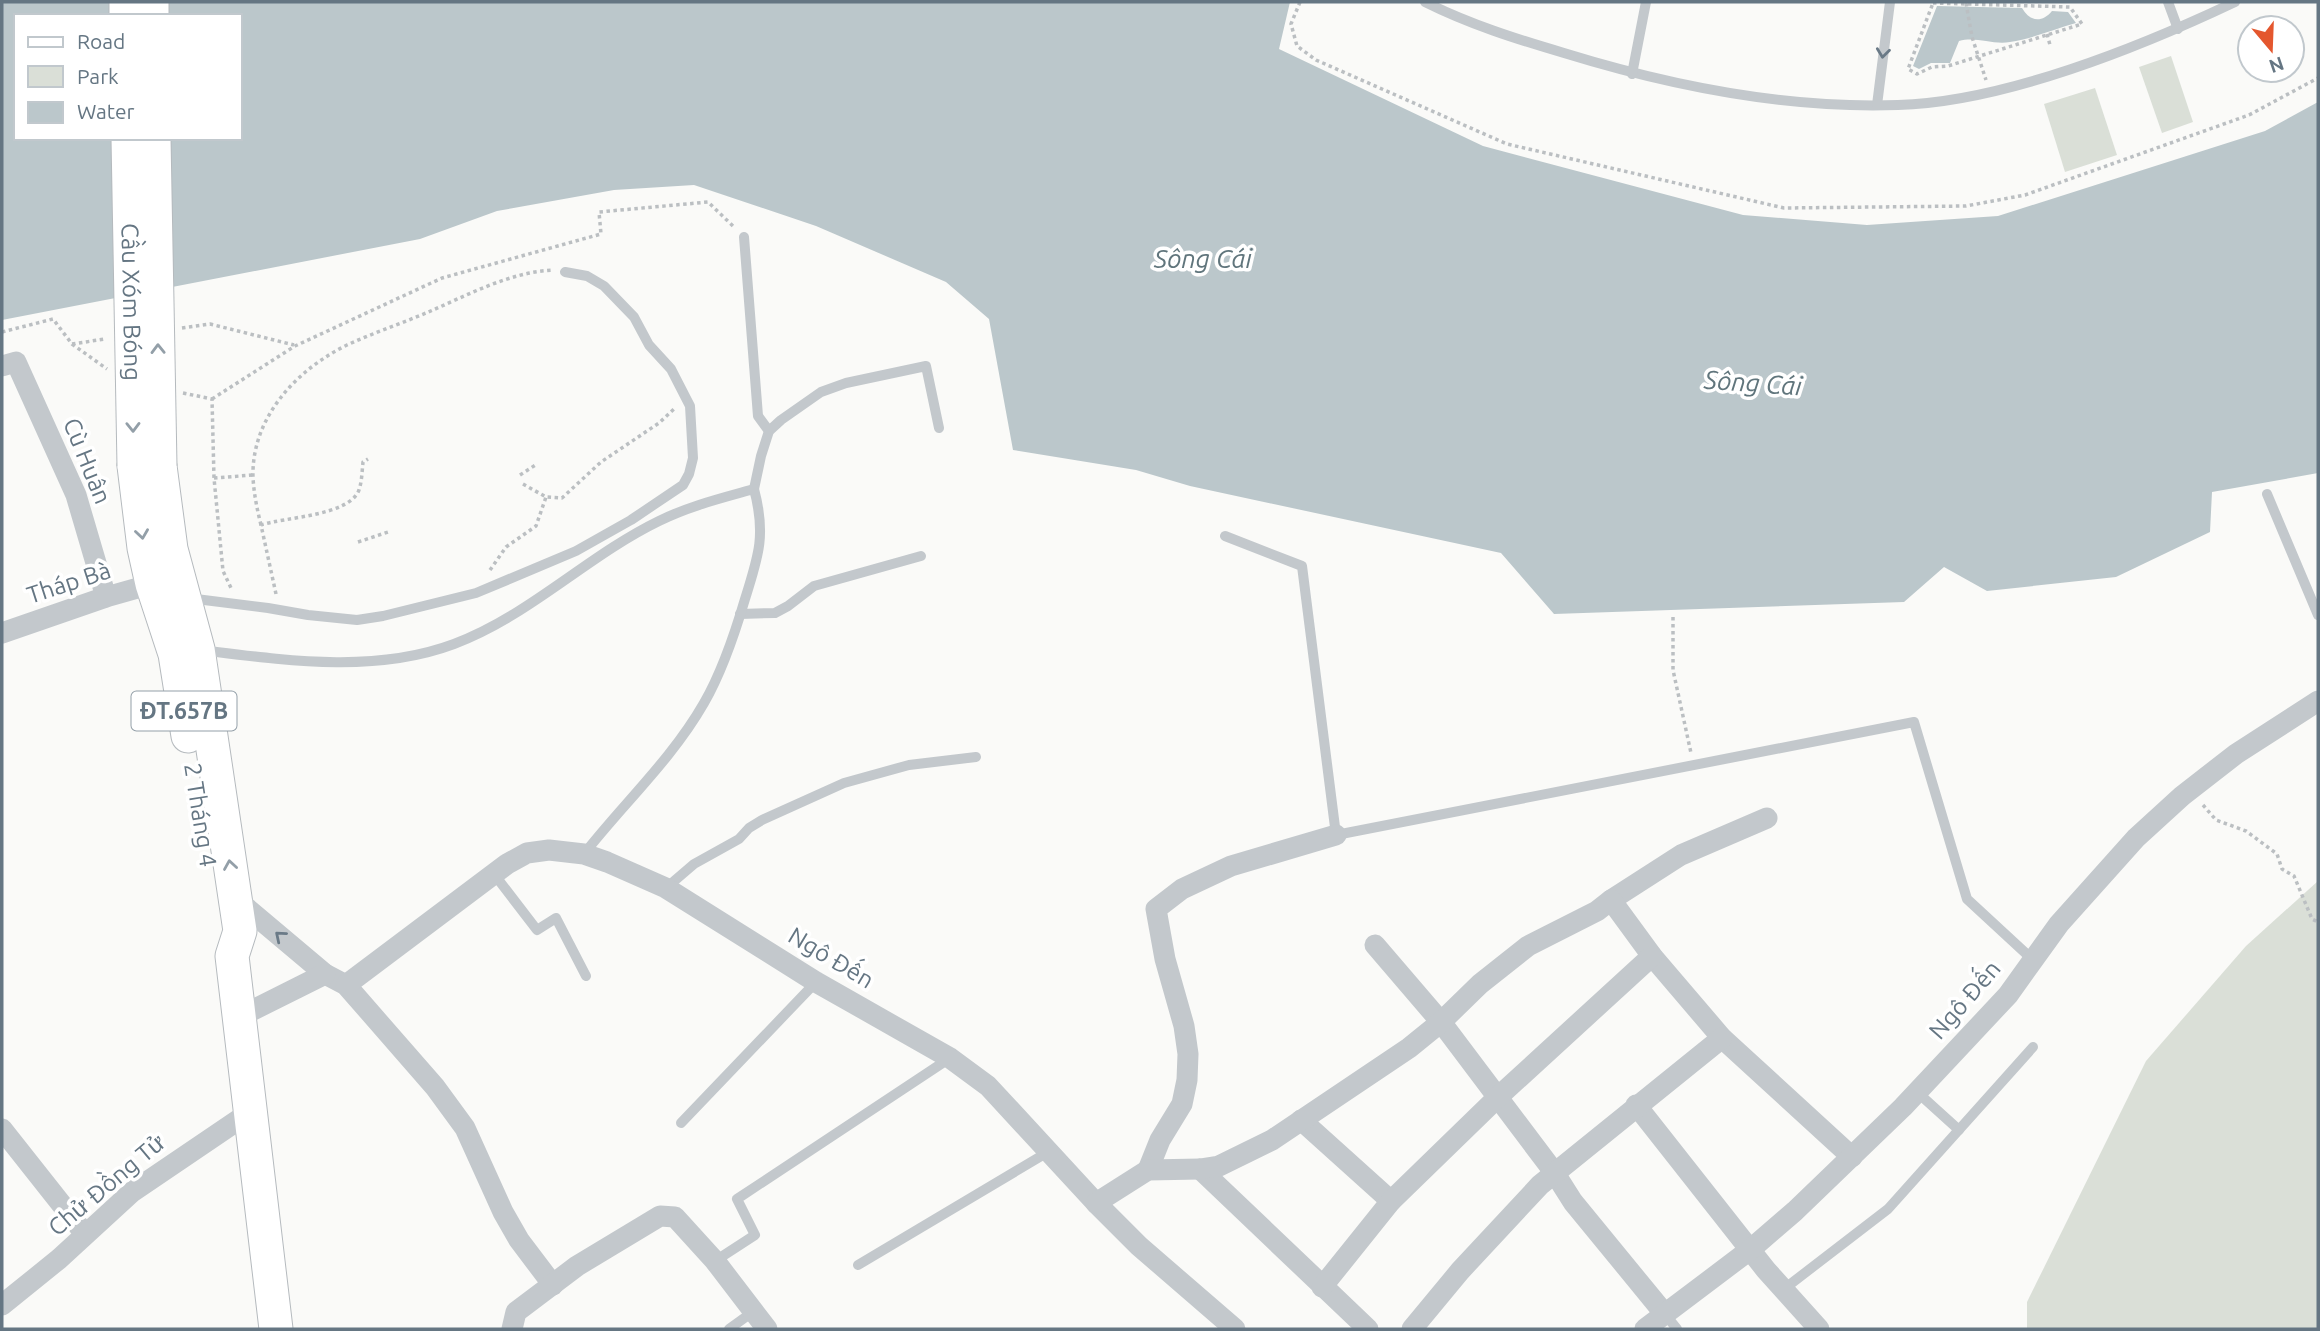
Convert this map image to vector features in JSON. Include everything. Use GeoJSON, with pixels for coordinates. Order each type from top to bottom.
{"type":"FeatureCollection","features":[{"type":"Feature","properties":{"kind":"main road","name":"Cầu Xóm Bóng"},"geometry":{"type":"LineString","coordinates":[[128,140],[147,466]]}},
{"type":"Feature","properties":{"kind":"main road","name":"Cầu Xóm Bóng"},"geometry":{"type":"LineString","coordinates":[[147,466],[154,140]]}},
{"type":"Feature","properties":{"kind":"main road","name":"2 Tháng 4"},"geometry":{"type":"LineString","coordinates":[[147,466],[144,548],[152,584],[175,654],[218,935],[232,956]]}},
{"type":"Feature","properties":{"kind":"main road","name":"2 Tháng 4"},"geometry":{"type":"LineString","coordinates":[[147,466],[198,649],[236,899],[240,930],[232,956],[276,1329]]}},
{"type":"Feature","properties":{"kind":"street","name":"Cù Huân"},"geometry":{"type":"LineString","coordinates":[[2,366],[16,362],[76,495],[106,597]]}},
{"type":"Feature","properties":{"kind":"street","name":"Tháp Bà"},"geometry":{"type":"LineString","coordinates":[[2,633],[152,584]]}},
{"type":"Feature","properties":{"kind":"street","name":"Ngô Đến"},"geometry":{"type":"LineString","coordinates":[[1644,1329],[1671,1321],[1852,1157],[2008,995],[2080,898],[2136,838],[2236,754],[2318,701]]}},
{"type":"Feature","properties":{"kind":"street"},"geometry":{"type":"LineString","coordinates":[[1096,1203],[1148,1170],[1219,1166],[1272,1140],[1409,1048],[1441,1022],[1480,984],[1528,946],[1597,911],[1681,855],[1766,818]]}},
{"type":"Feature","properties":{"kind":"street"},"geometry":{"type":"LineString","coordinates":[[1148,1170],[1160,1140],[1182,1104],[1187,1080],[1188,1054],[1184,1026],[1156,909],[1182,889],[1231,866],[1336,835]]}},
{"type":"Feature","properties":{"kind":"street","name":"Ngô Đến"},"geometry":{"type":"LineString","coordinates":[[346,985],[494,874],[527,853],[549,850],[584,854],[666,888],[816,982],[950,1058],[988,1086],[1139,1246],[1235,1329]]}},
{"type":"Feature","properties":{"kind":"street"},"geometry":{"type":"LineString","coordinates":[[236,899],[325,974],[346,985],[435,1087],[465,1128],[503,1212],[519,1240],[553,1285]]}},
{"type":"Feature","properties":{"kind":"street"},"geometry":{"type":"LineString","coordinates":[[1611,900],[1652,956],[1722,1038],[1852,1157]]}},
{"type":"Feature","properties":{"kind":"street"},"geometry":{"type":"LineString","coordinates":[[1375,945],[1441,1022],[1554,1172],[1573,1202],[1671,1321]]}},
{"type":"Feature","properties":{"kind":"street"},"geometry":{"type":"LineString","coordinates":[[1322,1287],[1391,1201],[1498,1097],[1652,956]]}},
{"type":"Feature","properties":{"kind":"street"},"geometry":{"type":"LineString","coordinates":[[239,1017],[325,974]]}},
{"type":"Feature","properties":{"kind":"street"},"geometry":{"type":"LineString","coordinates":[[1412,1329],[1518,1207],[1554,1172],[1722,1038]]}},
{"type":"Feature","properties":{"kind":"street"},"geometry":{"type":"LineString","coordinates":[[1636,1105],[1819,1329]]}},
{"type":"Feature","properties":{"kind":"street","name":"Chử Đồng Tử"},"geometry":{"type":"LineString","coordinates":[[2,1305],[59,1259],[132,1192],[250,1112]]}},
{"type":"Feature","properties":{"kind":"street"},"geometry":{"type":"LineString","coordinates":[[1301,1120],[1391,1201]]}},
{"type":"Feature","properties":{"kind":"street"},"geometry":{"type":"LineString","coordinates":[[2,1129],[85,1234]]}},
{"type":"Feature","properties":{"kind":"street"},"geometry":{"type":"LineString","coordinates":[[1200,1169],[1368,1329]]}},
{"type":"Feature","properties":{"kind":"street"},"geometry":{"type":"LineString","coordinates":[[512,1329],[516,1312],[577,1266],[660,1216],[675,1217],[715,1261],[767,1329]]}},
{"type":"Feature","properties":{"kind":"lane"},"geometry":{"type":"LineString","coordinates":[[1425,2],[1507,36],[1632,74],[1713,91],[1759,97],[1877,105],[1911,104],[1990,92],[2072,67],[2178,29],[2235,2]]}},
{"type":"Feature","properties":{"kind":"lane"},"geometry":{"type":"LineString","coordinates":[[1632,74],[1646,2]]}},
{"type":"Feature","properties":{"kind":"lane"},"geometry":{"type":"LineString","coordinates":[[1877,105],[1890,2]]}},
{"type":"Feature","properties":{"kind":"lane"},"geometry":{"type":"LineString","coordinates":[[2168,2],[2178,29]]}},
{"type":"Feature","properties":{"kind":"lane"},"geometry":{"type":"LineString","coordinates":[[744,237],[758,416],[769,431]]}},
{"type":"Feature","properties":{"kind":"lane"},"geometry":{"type":"LineString","coordinates":[[184,598],[356,620],[383,616],[476,593],[576,551],[631,520],[683,485],[693,458],[690,406],[671,369],[649,345],[634,317],[621,301],[587,276],[565,272]]}},
{"type":"Feature","properties":{"kind":"lane"},"geometry":{"type":"LineString","coordinates":[[584,854],[669,755],[705,702],[740,614],[761,542],[761,516],[754,489],[769,431],[821,392],[846,383],[926,366],[939,428]]}},
{"type":"Feature","properties":{"kind":"lane"},"geometry":{"type":"LineString","coordinates":[[198,649],[272,658],[371,662],[411,656],[453,645],[495,625],[659,520],[754,489]]}},
{"type":"Feature","properties":{"kind":"lane"},"geometry":{"type":"LineString","coordinates":[[2267,494],[2318,615]]}},
{"type":"Feature","properties":{"kind":"lane"},"geometry":{"type":"LineString","coordinates":[[1225,536],[1301,565],[1336,835],[1914,722],[1967,899],[2033,960]]}},
{"type":"Feature","properties":{"kind":"lane"},"geometry":{"type":"LineString","coordinates":[[740,614],[775,613],[814,586],[921,556]]}},
{"type":"Feature","properties":{"kind":"lane"},"geometry":{"type":"LineString","coordinates":[[666,888],[694,864],[740,839],[749,828],[762,820],[844,783],[909,765],[976,757]]}},
{"type":"Feature","properties":{"kind":"lane"},"geometry":{"type":"LineString","coordinates":[[494,874],[537,930],[556,918],[586,976]]}},
{"type":"Feature","properties":{"kind":"lane"},"geometry":{"type":"LineString","coordinates":[[681,1124],[816,982]]}},
{"type":"Feature","properties":{"kind":"lane"},"geometry":{"type":"LineString","coordinates":[[1784,1289],[1888,1209],[2033,1047]]}},
{"type":"Feature","properties":{"kind":"lane"},"geometry":{"type":"LineString","coordinates":[[715,1261],[755,1235],[737,1199],[950,1058]]}},
{"type":"Feature","properties":{"kind":"lane"},"geometry":{"type":"LineString","coordinates":[[1917,1092],[1959,1130]]}},
{"type":"Feature","properties":{"kind":"lane"},"geometry":{"type":"LineString","coordinates":[[858,1265],[1048,1152]]}},
{"type":"Feature","properties":{"kind":"lane"},"geometry":{"type":"LineString","coordinates":[[729,1329],[754,1311]]}},
{"type":"Feature","properties":{"kind":"path"},"geometry":{"type":"LineString","coordinates":[[1300,2],[1291,24],[1297,46],[1316,60],[1507,144],[1784,208],[1966,206],[2025,195],[2249,115],[2318,78]]}},
{"type":"Feature","properties":{"kind":"path"},"geometry":{"type":"LineString","coordinates":[[1933,3],[2070,7],[2082,24],[2047,34],[1948,66],[1932,67],[1917,74],[1908,69],[1933,3]]}},
{"type":"Feature","properties":{"kind":"path"},"geometry":{"type":"LineString","coordinates":[[1965,4],[1972,37],[1990,92]]}},
{"type":"Feature","properties":{"kind":"path"},"geometry":{"type":"LineString","coordinates":[[2047,34],[2050,45]]}},
{"type":"Feature","properties":{"kind":"path"},"geometry":{"type":"LineString","coordinates":[[212,399],[295,346],[442,278],[601,234],[598,212],[708,202],[744,237]]}},
{"type":"Feature","properties":{"kind":"path"},"geometry":{"type":"LineString","coordinates":[[274,600],[277,592],[255,498],[253,475],[256,449],[267,418],[281,395],[320,361],[354,342],[491,285],[540,272],[565,272]]}},
{"type":"Feature","properties":{"kind":"path"},"geometry":{"type":"LineString","coordinates":[[2,332],[53,319],[72,344]]}},
{"type":"Feature","properties":{"kind":"path"},"geometry":{"type":"LineString","coordinates":[[523,484],[546,497],[562,498],[601,462],[659,424],[672,409],[690,406]]}},
{"type":"Feature","properties":{"kind":"path"},"geometry":{"type":"LineString","coordinates":[[261,525],[331,510],[347,503],[358,492],[363,462],[368,459]]}},
{"type":"Feature","properties":{"kind":"path"},"geometry":{"type":"LineString","coordinates":[[520,475],[537,464]]}},
{"type":"Feature","properties":{"kind":"path"},"geometry":{"type":"LineString","coordinates":[[239,605],[223,571],[214,478],[253,475]]}},
{"type":"Feature","properties":{"kind":"path"},"geometry":{"type":"LineString","coordinates":[[476,593],[506,547],[536,526],[546,497]]}},
{"type":"Feature","properties":{"kind":"path"},"geometry":{"type":"LineString","coordinates":[[358,542],[391,531]]}},
{"type":"Feature","properties":{"kind":"path"},"geometry":{"type":"LineString","coordinates":[[1674,617],[1673,670],[1694,765]]}},
{"type":"Feature","properties":{"kind":"path"},"geometry":{"type":"LineString","coordinates":[[2190,790],[2216,820],[2246,831],[2277,854],[2282,869],[2294,876],[2312,919],[2318,922]]}},
{"type":"Feature","properties":{"kind":"green space"},"geometry":{"type":"Polygon","coordinates":[[[2171,56],[2193,122],[2162,133],[2139,67],[2171,56]]]}},
{"type":"Feature","properties":{"kind":"green space"},"geometry":{"type":"Polygon","coordinates":[[[2095,88],[2117,155],[2065,172],[2044,104],[2095,88]]]}},
{"type":"Feature","properties":{"kind":"green space"},"geometry":{"type":"Polygon","coordinates":[[[2318,881],[2318,1329],[2027,1329],[2027,1302],[2146,1061],[2246,946],[2318,881]]]}},
{"type":"Feature","properties":{"kind":"water","name":"Sông Cái"},"geometry":{"type":"Polygon","coordinates":[[[2,2],[1290,2],[1279,49],[1483,146],[1743,215],[1867,225],[1998,216],[2265,131],[2318,102],[2318,473],[2212,492],[2210,532],[2116,577],[1987,591],[1944,567],[1904,602],[1554,614],[1501,553],[1190,486],[1136,470],[1013,450],[989,319],[946,282],[816,226],[694,185],[614,190],[497,211],[420,239],[2,320],[2,2]]]}},
{"type":"Feature","properties":{"kind":"water"},"geometry":{"type":"Polygon","coordinates":[[[1937,6],[2022,8],[2036,19],[2044,18],[2052,11],[2068,12],[2076,23],[2010,42],[1972,39],[1959,41],[1950,63],[1931,63],[1919,69],[1913,66],[1937,6]]]}}]}
